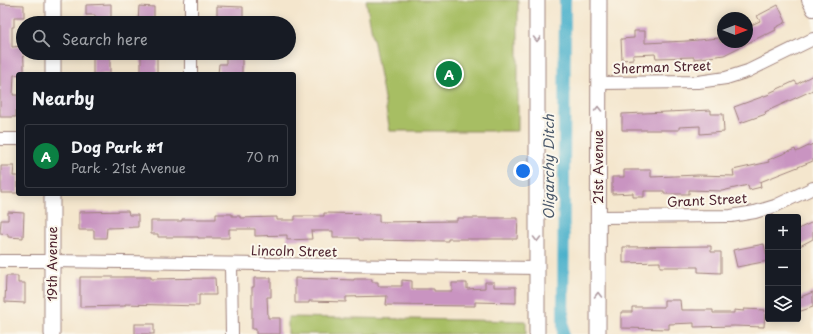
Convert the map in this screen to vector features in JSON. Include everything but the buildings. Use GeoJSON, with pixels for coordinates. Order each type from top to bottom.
{"type":"FeatureCollection","features":[{"type":"Feature","properties":{"kind":"street"},"geometry":{"type":"LineString","coordinates":[[53,0],[53,16]]}},
{"type":"Feature","properties":{"kind":"street"},"geometry":{"type":"LineString","coordinates":[[191,0],[191,16]]}},
{"type":"Feature","properties":{"kind":"street"},"geometry":{"type":"LineString","coordinates":[[537,334],[538,0]]}},
{"type":"Feature","properties":{"kind":"street","name":"21st Avenue"},"geometry":{"type":"LineString","coordinates":[[598,334],[599,0]]}},
{"type":"Feature","properties":{"kind":"street"},"geometry":{"type":"LineString","coordinates":[[808,0],[813,10]]}},
{"type":"Feature","properties":{"kind":"street","name":"Sherman Street"},"geometry":{"type":"LineString","coordinates":[[598,83],[698,82],[726,78],[748,71],[813,39]]}},
{"type":"Feature","properties":{"kind":"street"},"geometry":{"type":"LineString","coordinates":[[53,60],[53,72]]}},
{"type":"Feature","properties":{"kind":"street"},"geometry":{"type":"LineString","coordinates":[[191,60],[191,72]]}},
{"type":"Feature","properties":{"kind":"street"},"geometry":{"type":"LineString","coordinates":[[0,139],[16,139]]}},
{"type":"Feature","properties":{"kind":"street","name":"Grant Street"},"geometry":{"type":"LineString","coordinates":[[598,217],[731,216],[755,212],[775,206],[813,188]]}},
{"type":"Feature","properties":{"kind":"street","name":"19th Avenue"},"geometry":{"type":"LineString","coordinates":[[52,196],[52,334]]}},
{"type":"Feature","properties":{"kind":"street","name":"Lincoln Street"},"geometry":{"type":"LineString","coordinates":[[0,261],[537,268]]}},
{"type":"Feature","properties":{"kind":"street"},"geometry":{"type":"LineString","coordinates":[[231,264],[232,334]]}},
{"type":"Feature","properties":{"kind":"green space"},"geometry":{"type":"Polygon","coordinates":[[[366,0],[518,0],[518,131],[390,131],[366,0]]]}},
{"type":"Feature","properties":{"kind":"green space"},"geometry":{"type":"Polygon","coordinates":[[[288,317],[526,321],[526,334],[288,334],[288,317]]]}},
{"type":"Feature","properties":{"kind":"waterway","name":"Oligarchy Ditch"},"geometry":{"type":"LineString","coordinates":[[563,334],[565,0]]}},
{"type":"Feature","properties":{"kind":"place","name":"Dog Park #1"},"geometry":{"type":"Point","coordinates":[449,74]}}]}
